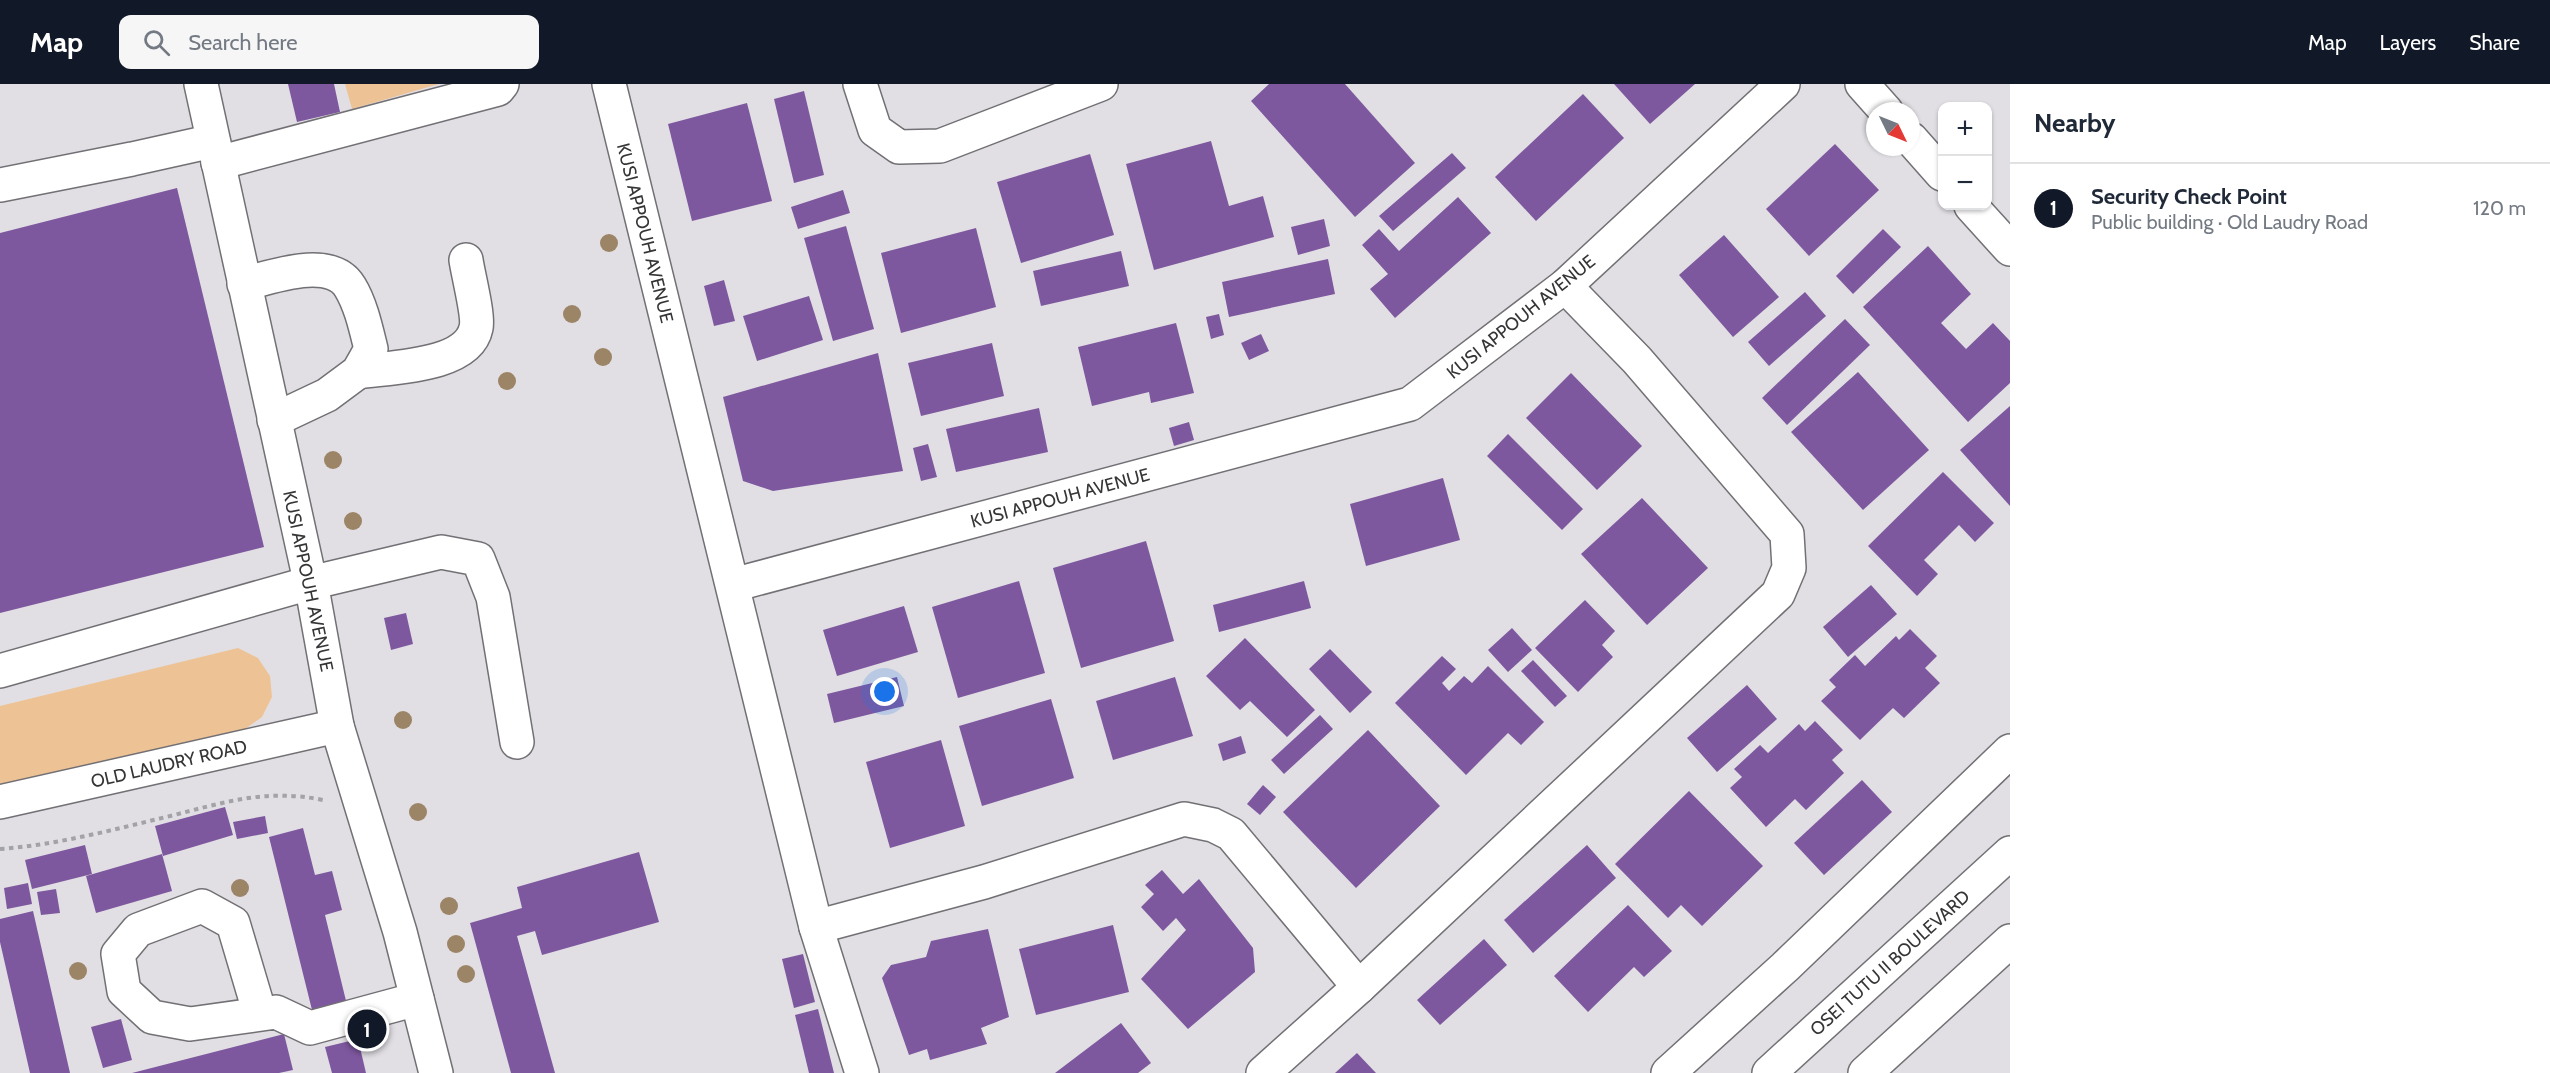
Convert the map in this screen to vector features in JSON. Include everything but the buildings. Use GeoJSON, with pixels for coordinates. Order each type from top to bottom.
{"type":"FeatureCollection","features":[{"type":"Feature","properties":{"kind":"main road","name":"KUSI APPOUH AVENUE"},"geometry":{"type":"LineString","coordinates":[[201,84],[310,583],[337,726],[400,932],[436,1073]]}},
{"type":"Feature","properties":{"kind":"main road"},"geometry":{"type":"LineString","coordinates":[[0,185],[132,159],[215,152],[498,89],[502,84]]}},
{"type":"Feature","properties":{"kind":"main road","name":"KUSI APPOUH AVENUE"},"geometry":{"type":"LineString","coordinates":[[609,84],[732,585],[1410,404],[1565,286],[1783,84]]}},
{"type":"Feature","properties":{"kind":"main road"},"geometry":{"type":"LineString","coordinates":[[860,84],[875,130],[899,147],[909,147],[940,146],[1101,84]]}},
{"type":"Feature","properties":{"kind":"main road"},"geometry":{"type":"LineString","coordinates":[[1862,84],[1878,102]]}},
{"type":"Feature","properties":{"kind":"main road"},"geometry":{"type":"LineString","coordinates":[[1920,149],[1938,169]]}},
{"type":"Feature","properties":{"kind":"main road"},"geometry":{"type":"LineString","coordinates":[[1975,210],[2010,249]]}},
{"type":"Feature","properties":{"kind":"main road"},"geometry":{"type":"LineString","coordinates":[[358,372],[432,361],[455,354],[469,344],[477,326],[466,260]]}},
{"type":"Feature","properties":{"kind":"main road"},"geometry":{"type":"LineString","coordinates":[[244,284],[296,271],[317,270],[337,276],[350,285],[364,321],[371,349],[358,372],[327,395],[274,420]]}},
{"type":"Feature","properties":{"kind":"main road"},"geometry":{"type":"LineString","coordinates":[[1263,1073],[1359,987],[1778,594],[1789,568],[1787,534],[1637,360],[1565,286]]}},
{"type":"Feature","properties":{"kind":"main road"},"geometry":{"type":"LineString","coordinates":[[0,671],[310,583],[441,552],[478,559],[492,597],[517,742]]}},
{"type":"Feature","properties":{"kind":"main road"},"geometry":{"type":"LineString","coordinates":[[732,585],[816,927],[862,1073]]}},
{"type":"Feature","properties":{"kind":"main road","name":"OLD LAUDRY ROAD"},"geometry":{"type":"LineString","coordinates":[[0,802],[337,726]]}},
{"type":"Feature","properties":{"kind":"main road"},"geometry":{"type":"LineString","coordinates":[[1668,1073],[1785,967],[2010,751]]}},
{"type":"Feature","properties":{"kind":"main road"},"geometry":{"type":"LineString","coordinates":[[816,927],[984,882],[1184,819],[1213,825],[1231,834],[1359,987]]}},
{"type":"Feature","properties":{"kind":"main road","name":"OSEI TUTU II BOULEVARD"},"geometry":{"type":"LineString","coordinates":[[1769,1073],[2010,854]]}},
{"type":"Feature","properties":{"kind":"main road"},"geometry":{"type":"LineString","coordinates":[[260,1014],[233,923],[202,906],[138,930],[118,954],[124,991],[152,1017],[190,1024],[276,1012],[310,1028],[417,999]]}},
{"type":"Feature","properties":{"kind":"main road"},"geometry":{"type":"LineString","coordinates":[[1866,1073],[2010,941]]}},
{"type":"Feature","properties":{"kind":"path"},"geometry":{"type":"LineString","coordinates":[[0,849],[110,831],[254,795],[298,795],[328,801]]}},
{"type":"Feature","properties":{"kind":"shaded area"},"geometry":{"type":"Polygon","coordinates":[[[345,84],[439,84],[352,109],[345,84]]]}},
{"type":"Feature","properties":{"kind":"shaded area"},"geometry":{"type":"Polygon","coordinates":[[[238,648],[258,658],[270,676],[272,697],[262,717],[245,729],[0,786],[0,706],[238,648]]]}},
{"type":"Feature","properties":{"kind":"place","name":"Security Check Point"},"geometry":{"type":"Point","coordinates":[367,1029]}}]}
